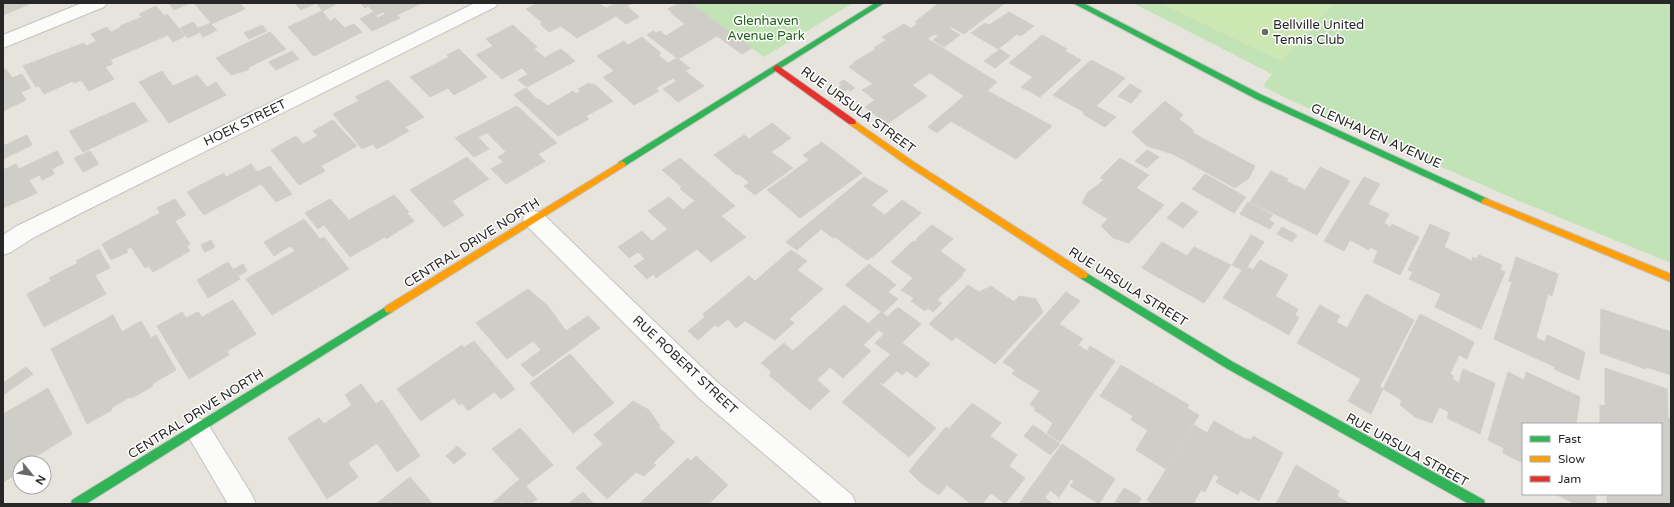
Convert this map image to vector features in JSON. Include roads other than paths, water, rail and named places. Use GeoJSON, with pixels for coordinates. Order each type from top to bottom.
{"type":"FeatureCollection","features":[{"type":"Feature","properties":{"kind":"street"},"geometry":{"type":"LineString","coordinates":[[3,42],[98,3]]}},
{"type":"Feature","properties":{"kind":"street","name":"HOEK STREET"},"geometry":{"type":"LineString","coordinates":[[3,246],[25,232],[74,206],[489,3]]}},
{"type":"Feature","properties":{"kind":"street","name":"CENTRAL DRIVE NORTH"},"geometry":{"type":"LineString","coordinates":[[76,504],[880,3]]}},
{"type":"Feature","properties":{"kind":"street","name":"GLENHAVEN AVENUE"},"geometry":{"type":"LineString","coordinates":[[1077,3],[1266,101],[1510,212],[1671,278]]}},
{"type":"Feature","properties":{"kind":"street","name":"RUE URSULA STREET"},"geometry":{"type":"LineString","coordinates":[[777,68],[911,164],[1128,304],[1333,424],[1480,504]]}},
{"type":"Feature","properties":{"kind":"street","name":"RUE ROBERT STREET"},"geometry":{"type":"LineString","coordinates":[[534,219],[709,391],[843,504]]}},
{"type":"Feature","properties":{"kind":"street"},"geometry":{"type":"LineString","coordinates":[[196,429],[243,504]]}},
{"type":"Feature","properties":{"kind":"place","name":"Bellville United Tennis Club"},"geometry":{"type":"Point","coordinates":[1265,32]}},
{"type":"Feature","properties":{"kind":"park label","name":"Glenhaven Avenue Park"},"geometry":{"type":"Point","coordinates":[766,28]}}]}
